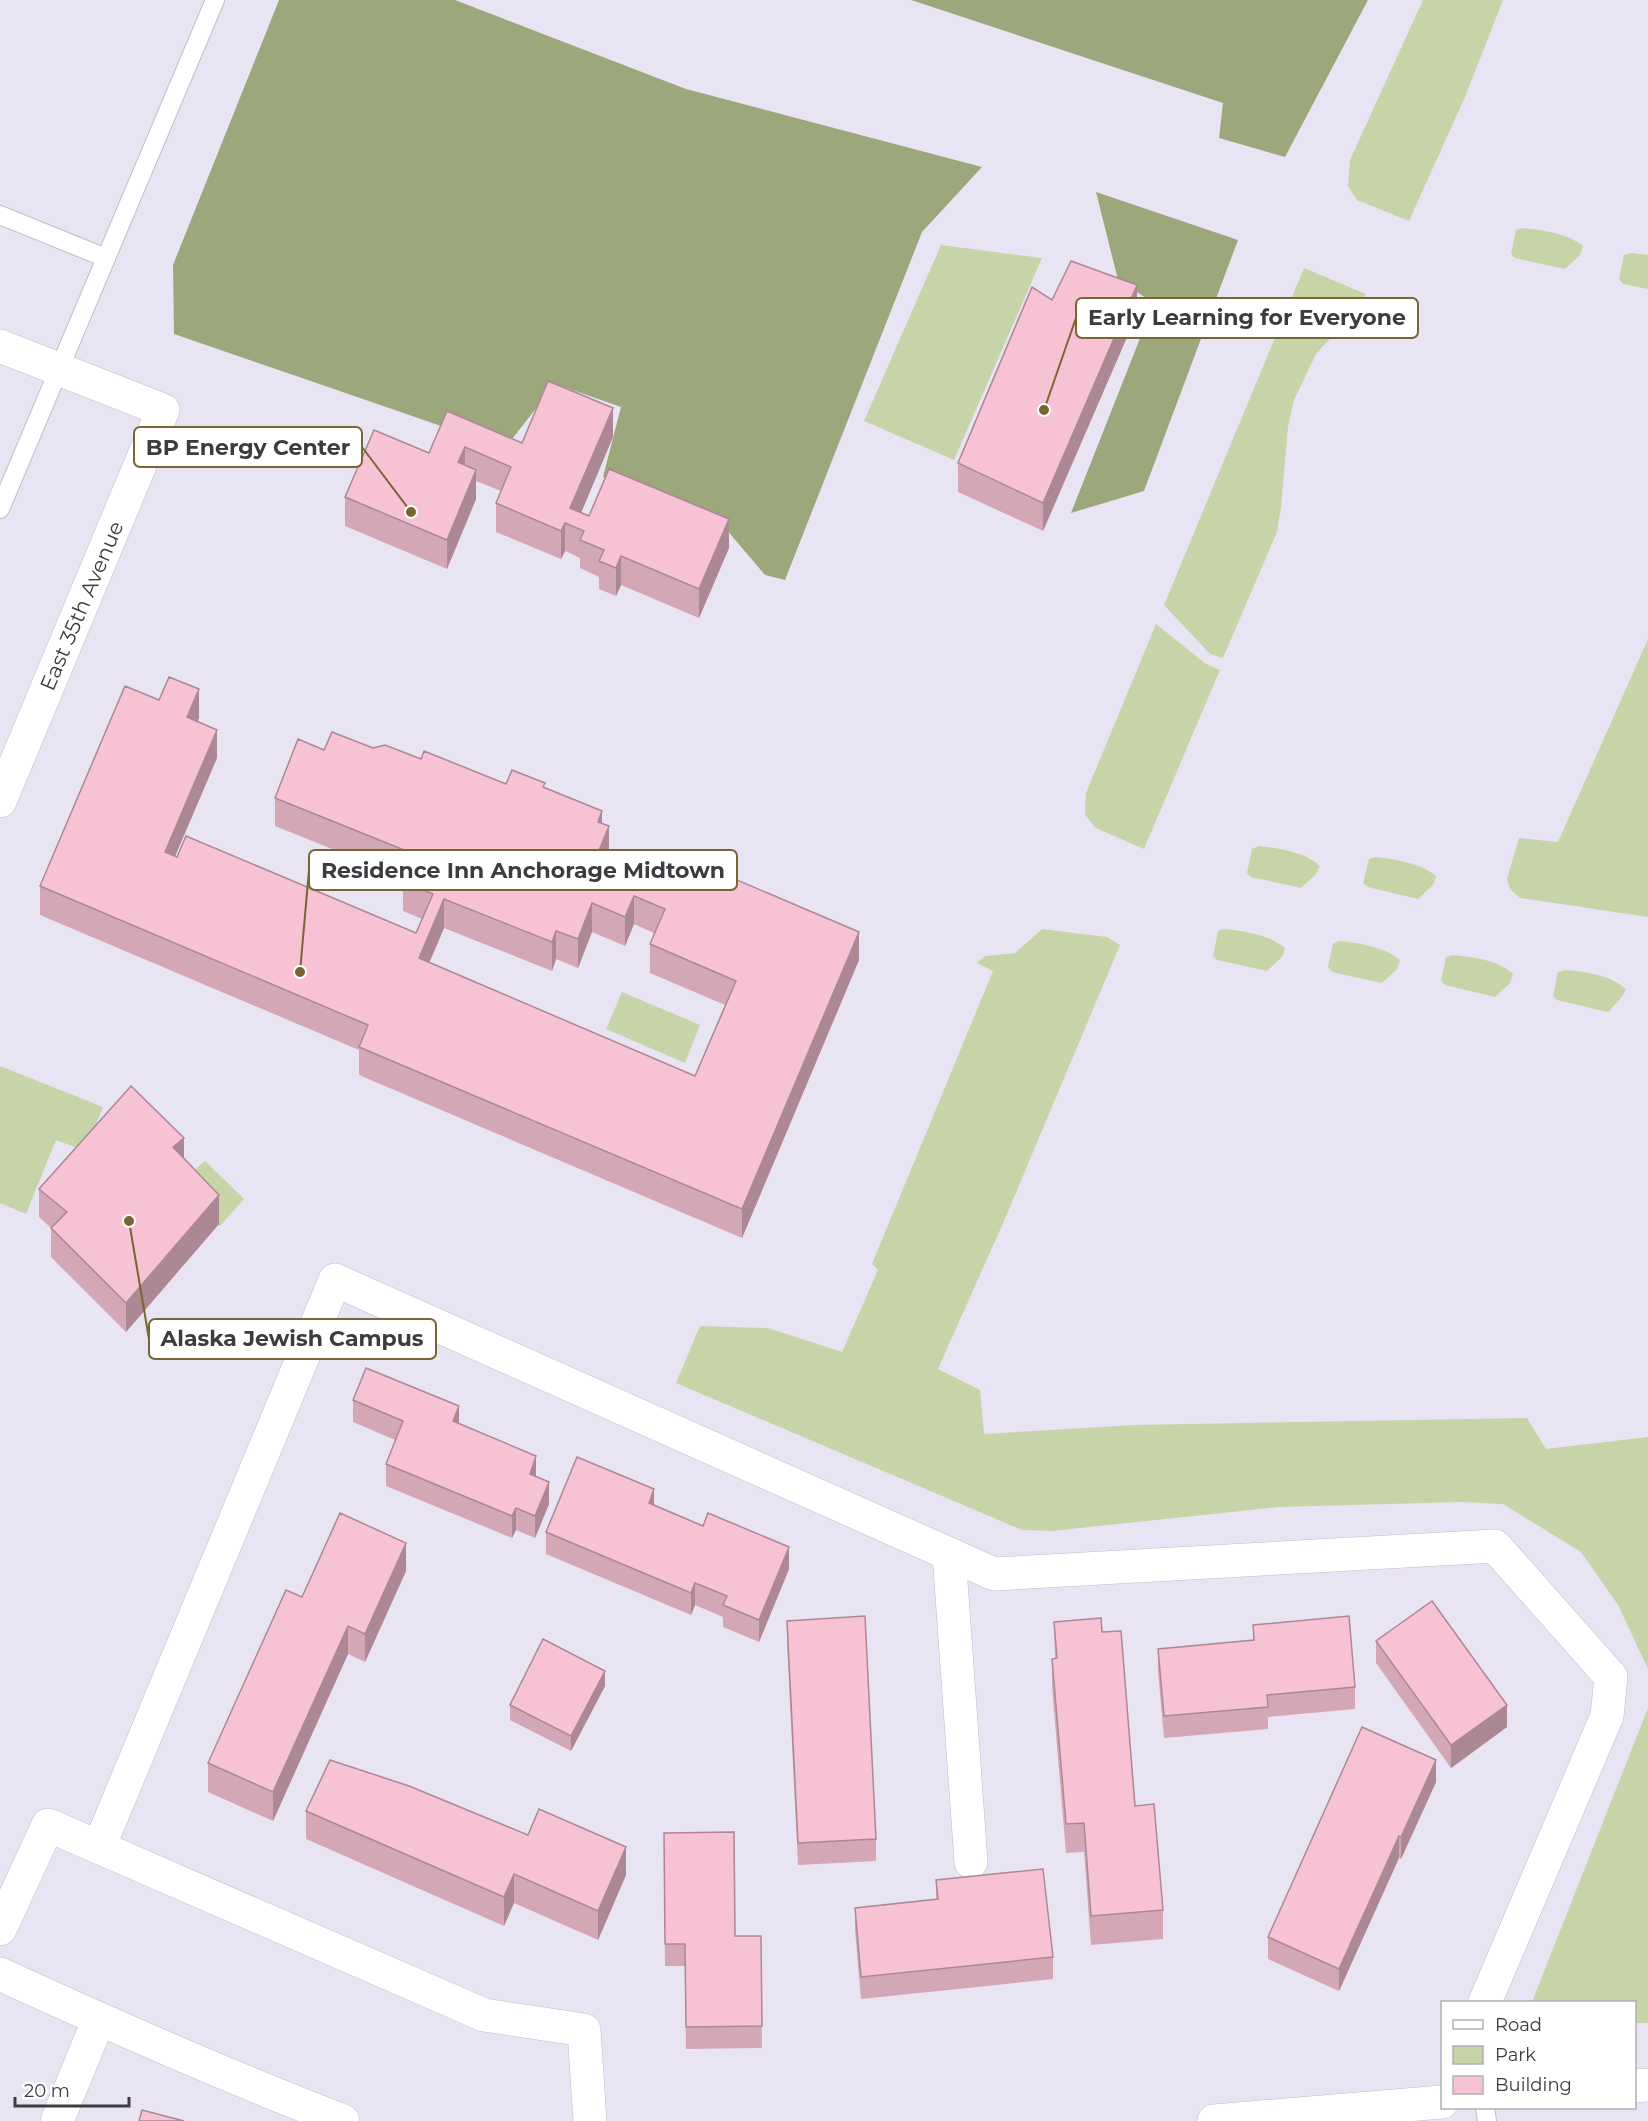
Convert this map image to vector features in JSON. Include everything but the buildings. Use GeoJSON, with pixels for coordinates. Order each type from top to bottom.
{"type":"FeatureCollection","features":[{"type":"Feature","properties":{"kind":"street"},"geometry":{"type":"LineString","coordinates":[[0,346],[59,369]]}},
{"type":"Feature","properties":{"kind":"street","name":"East 35th Avenue"},"geometry":{"type":"LineString","coordinates":[[0,801],[163,410],[59,369]]}},
{"type":"Feature","properties":{"kind":"street"},"geometry":{"type":"LineString","coordinates":[[99,1847],[335,1281],[994,1574],[1495,1546],[1611,1677],[1607,1716],[1485,2001]]}},
{"type":"Feature","properties":{"kind":"street"},"geometry":{"type":"LineString","coordinates":[[949,1554],[971,1862]]}},
{"type":"Feature","properties":{"kind":"street"},"geometry":{"type":"LineString","coordinates":[[0,1929],[48,1825],[484,2015],[584,2030],[590,2121]]}},
{"type":"Feature","properties":{"kind":"street"},"geometry":{"type":"LineString","coordinates":[[0,1974],[285,2099],[343,2121]]}},
{"type":"Feature","properties":{"kind":"street"},"geometry":{"type":"LineString","coordinates":[[57,2121],[99,2019]]}},
{"type":"Feature","properties":{"kind":"street"},"geometry":{"type":"LineString","coordinates":[[1214,2121],[1441,2102]]}},
{"type":"Feature","properties":{"kind":"lane"},"geometry":{"type":"LineString","coordinates":[[0,509],[215,0]]}},
{"type":"Feature","properties":{"kind":"lane"},"geometry":{"type":"LineString","coordinates":[[0,215],[106,258]]}},
{"type":"Feature","properties":{"kind":"green space"},"geometry":{"type":"Polygon","coordinates":[[[279,0],[455,0],[686,89],[982,167],[922,232],[785,580],[765,575],[720,522],[603,477],[621,407],[555,384],[505,448],[174,334],[173,265],[279,0]]]}},
{"type":"Feature","properties":{"kind":"green space"},"geometry":{"type":"Polygon","coordinates":[[[911,0],[1368,0],[1285,157],[1219,138],[1223,103],[911,0]]]}},
{"type":"Feature","properties":{"kind":"green space"},"geometry":{"type":"Polygon","coordinates":[[[1423,0],[1503,0],[1465,97],[1409,221],[1357,200],[1348,186],[1350,160],[1423,0]]]}},
{"type":"Feature","properties":{"kind":"green space"},"geometry":{"type":"Polygon","coordinates":[[[1096,192],[1238,240],[1144,491],[1071,513],[1154,303],[1118,280],[1096,192]]]}},
{"type":"Feature","properties":{"kind":"green space"},"geometry":{"type":"Polygon","coordinates":[[[1522,228],[1546,231],[1570,238],[1583,246],[1580,255],[1565,269],[1515,258],[1511,254],[1516,230],[1522,228]]]}},
{"type":"Feature","properties":{"kind":"green space"},"geometry":{"type":"Polygon","coordinates":[[[941,245],[1042,258],[954,460],[864,421],[941,245]]]}},
{"type":"Feature","properties":{"kind":"green space"},"geometry":{"type":"Polygon","coordinates":[[[1631,253],[1648,255],[1648,289],[1623,284],[1619,279],[1624,255],[1631,253]]]}},
{"type":"Feature","properties":{"kind":"green space"},"geometry":{"type":"Polygon","coordinates":[[[1304,268],[1366,294],[1351,315],[1316,354],[1294,400],[1288,427],[1277,532],[1223,658],[1210,654],[1164,605],[1304,268]]]}},
{"type":"Feature","properties":{"kind":"green space"},"geometry":{"type":"Polygon","coordinates":[[[1156,624],[1206,664],[1220,670],[1144,849],[1096,828],[1085,815],[1086,793],[1156,624]]]}},
{"type":"Feature","properties":{"kind":"green space"},"geometry":{"type":"Polygon","coordinates":[[[1648,639],[1648,917],[1520,898],[1510,889],[1507,879],[1519,838],[1558,842],[1648,639]]]}},
{"type":"Feature","properties":{"kind":"green space"},"geometry":{"type":"Polygon","coordinates":[[[1259,846],[1299,854],[1320,866],[1316,874],[1301,888],[1251,877],[1247,873],[1252,849],[1259,846]]]}},
{"type":"Feature","properties":{"kind":"green space"},"geometry":{"type":"Polygon","coordinates":[[[1375,857],[1399,860],[1423,868],[1436,876],[1433,885],[1418,899],[1368,887],[1363,883],[1369,859],[1375,857]]]}},
{"type":"Feature","properties":{"kind":"green space"},"geometry":{"type":"Polygon","coordinates":[[[1042,929],[1107,937],[1120,945],[1004,1221],[938,1369],[980,1390],[984,1434],[1135,1425],[1527,1418],[1546,1449],[1648,1437],[1648,1669],[1618,1605],[1581,1552],[1503,1504],[1462,1502],[1279,1507],[1052,1531],[1022,1530],[676,1383],[700,1326],[768,1328],[842,1352],[878,1270],[872,1264],[993,971],[977,963],[985,956],[1015,953],[1042,929]]]}},
{"type":"Feature","properties":{"kind":"green space"},"geometry":{"type":"Polygon","coordinates":[[[1225,929],[1249,932],[1272,940],[1285,948],[1282,957],[1267,971],[1217,960],[1213,956],[1218,931],[1225,929]]]}},
{"type":"Feature","properties":{"kind":"green space"},"geometry":{"type":"Polygon","coordinates":[[[1339,941],[1363,944],[1387,952],[1400,960],[1397,969],[1382,983],[1332,972],[1328,967],[1333,944],[1339,941]]]}},
{"type":"Feature","properties":{"kind":"green space"},"geometry":{"type":"Polygon","coordinates":[[[1453,955],[1477,958],[1500,965],[1513,974],[1510,983],[1495,997],[1445,985],[1441,981],[1446,957],[1453,955]]]}},
{"type":"Feature","properties":{"kind":"green space"},"geometry":{"type":"Polygon","coordinates":[[[1565,970],[1605,977],[1626,989],[1608,1012],[1557,1000],[1553,996],[1558,972],[1565,970]]]}},
{"type":"Feature","properties":{"kind":"green space"},"geometry":{"type":"Polygon","coordinates":[[[622,992],[700,1025],[685,1063],[606,1029],[622,992]]]}},
{"type":"Feature","properties":{"kind":"green space"},"geometry":{"type":"Polygon","coordinates":[[[0,1066],[103,1107],[85,1151],[56,1140],[26,1214],[0,1203],[0,1066]]]}},
{"type":"Feature","properties":{"kind":"green space"},"geometry":{"type":"Polygon","coordinates":[[[205,1161],[244,1199],[220,1226],[180,1183],[205,1161]]]}},
{"type":"Feature","properties":{"kind":"green space"},"geometry":{"type":"Polygon","coordinates":[[[1648,1708],[1648,2023],[1636,2023],[1636,2001],[1532,2001],[1648,1708]]]}},
{"type":"Feature","properties":{"kind":"place","name":"Early Learning for Everyone"},"geometry":{"type":"Point","coordinates":[1044,410]}},
{"type":"Feature","properties":{"kind":"place","name":"BP Energy Center"},"geometry":{"type":"Point","coordinates":[411,512]}},
{"type":"Feature","properties":{"kind":"place","name":"Residence Inn Anchorage Midtown"},"geometry":{"type":"Point","coordinates":[300,972]}},
{"type":"Feature","properties":{"kind":"place","name":"Alaska Jewish Campus"},"geometry":{"type":"Point","coordinates":[129,1221]}}]}
